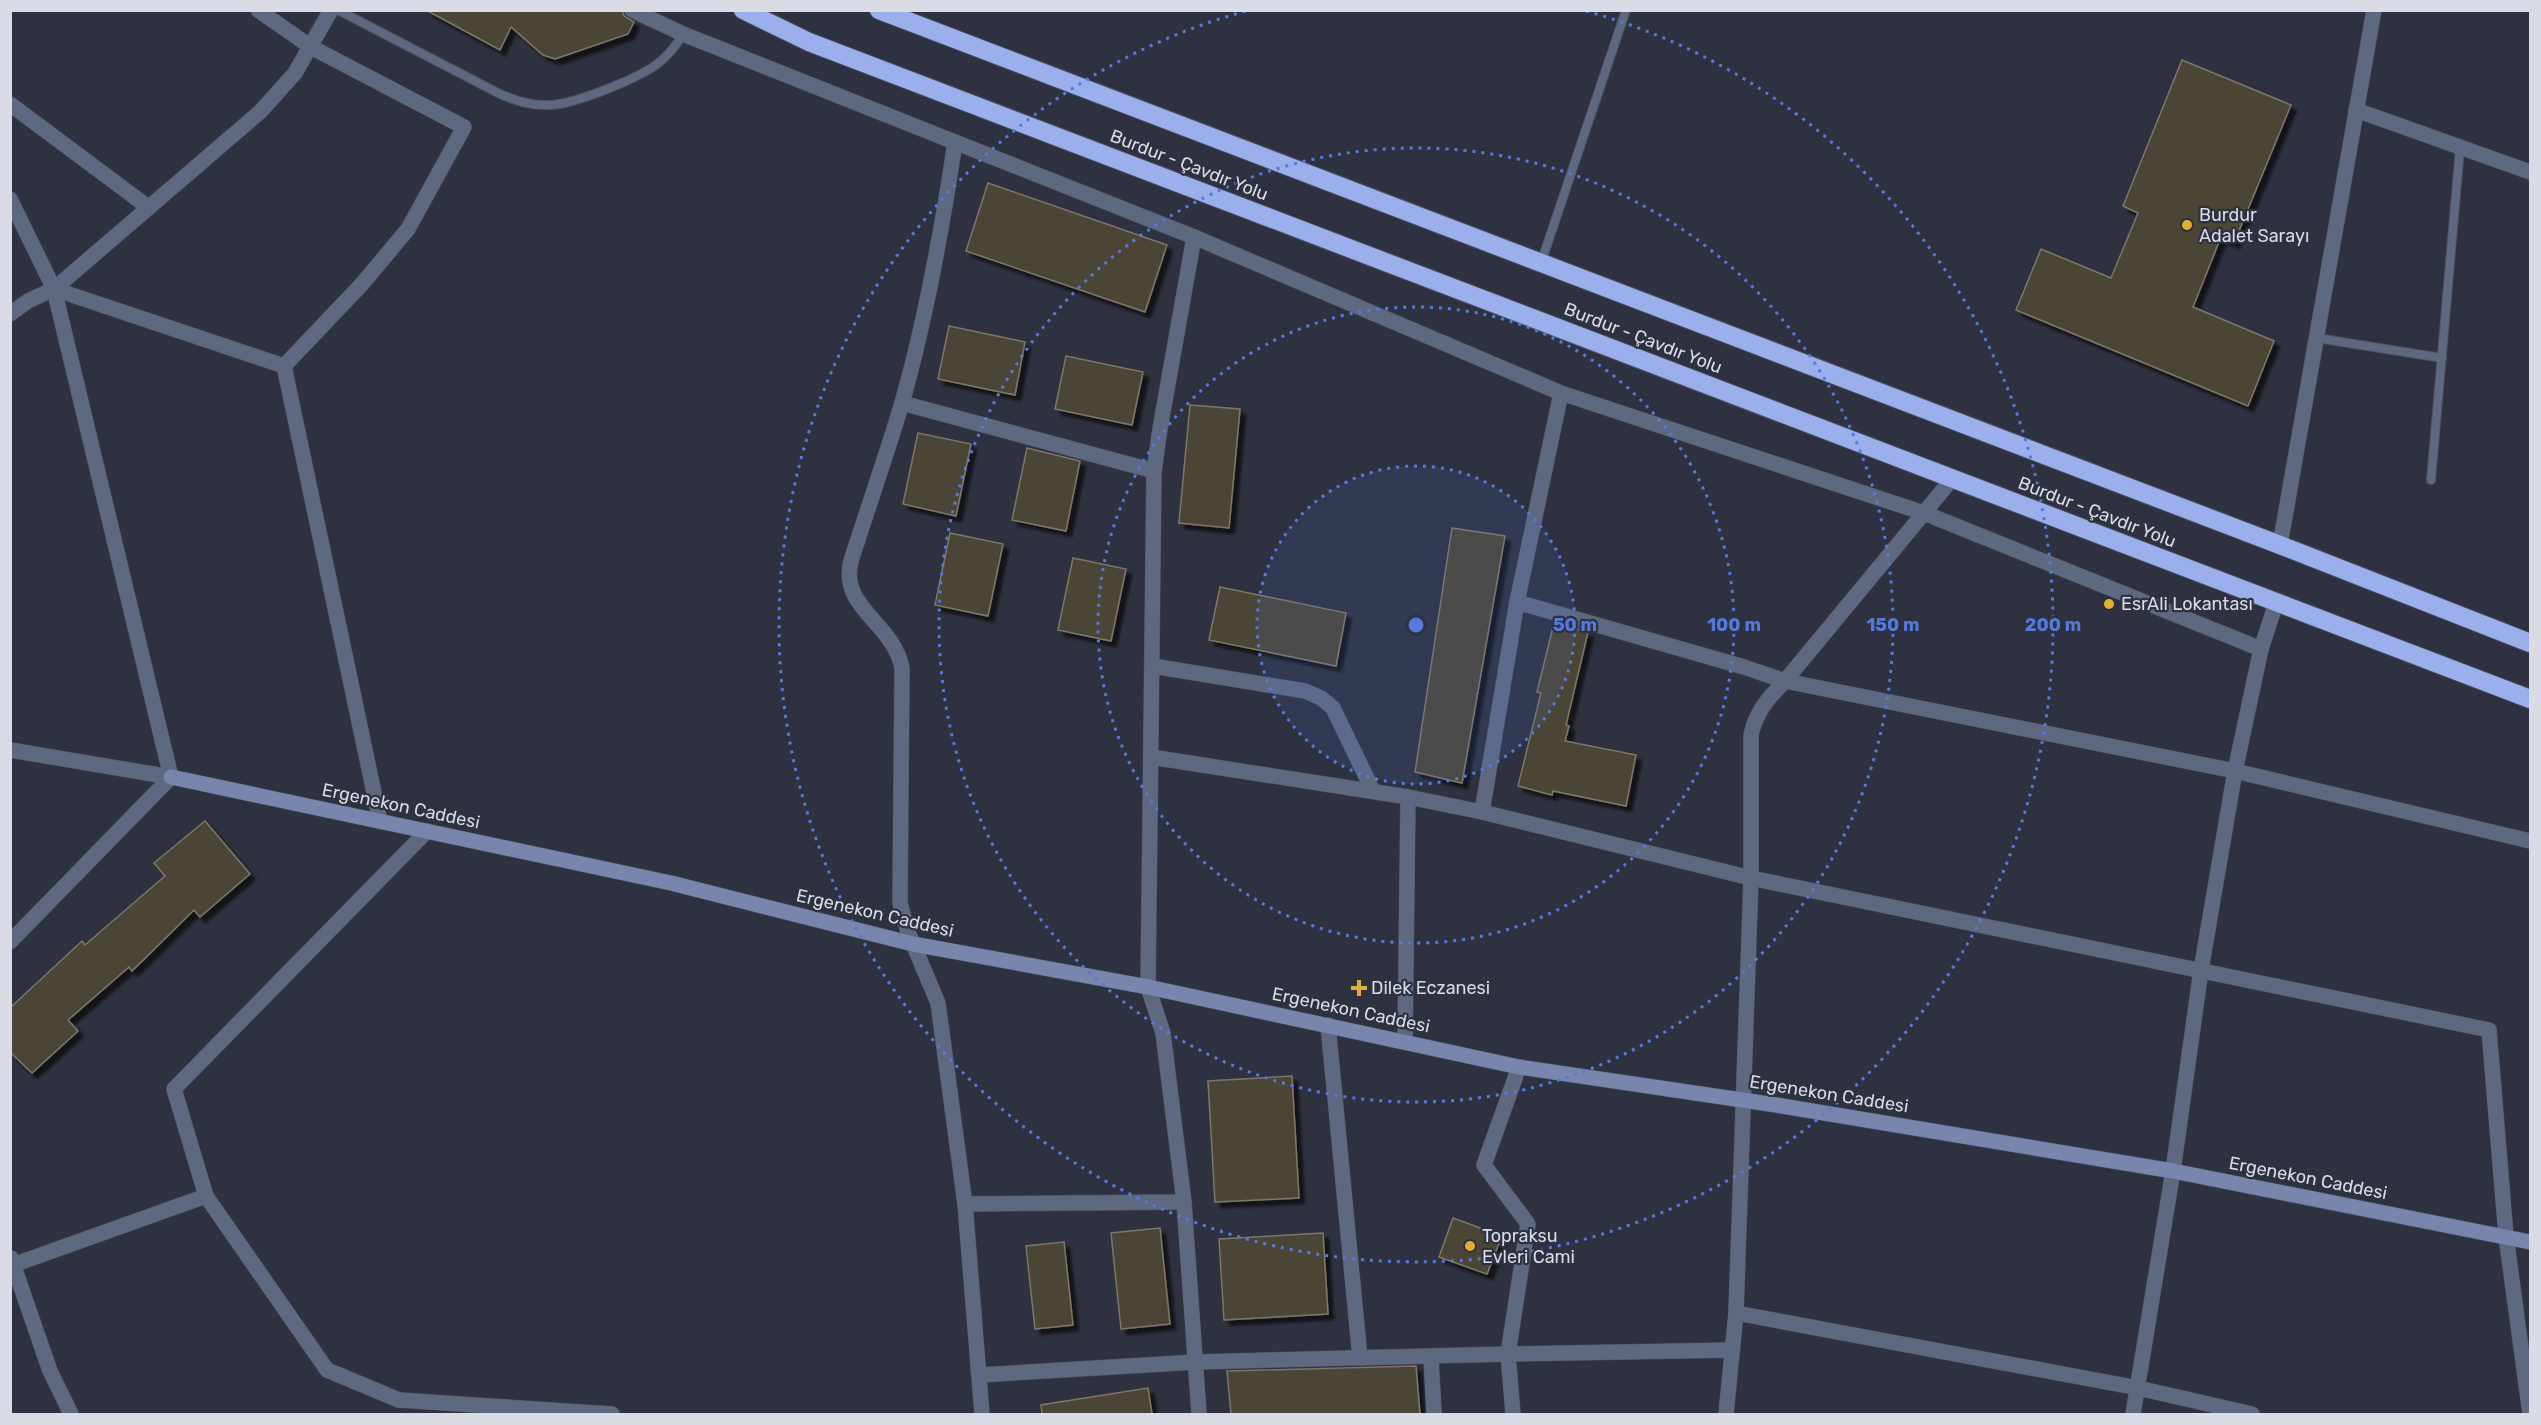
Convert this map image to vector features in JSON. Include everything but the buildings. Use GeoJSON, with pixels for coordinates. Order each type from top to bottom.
{"type":"FeatureCollection","features":[{"type":"Feature","properties":{"kind":"highway","name":"Burdur - Çavdır Yolu"},"geometry":{"type":"LineString","coordinates":[[743,10],[810,42],[2530,699]]}},
{"type":"Feature","properties":{"kind":"highway","name":"Burdur - Çavdır Yolu"},"geometry":{"type":"LineString","coordinates":[[879,10],[2280,545],[2530,644]]}},
{"type":"Feature","properties":{"kind":"street"},"geometry":{"type":"LineString","coordinates":[[258,10],[311,47],[464,127],[408,229],[369,276],[284,366]]}},
{"type":"Feature","properties":{"kind":"street"},"geometry":{"type":"LineString","coordinates":[[10,314],[28,301],[54,289],[261,111],[295,73],[331,10]]}},
{"type":"Feature","properties":{"kind":"street"},"geometry":{"type":"LineString","coordinates":[[632,10],[683,34],[1194,237],[1561,393],[1923,513],[2261,649]]}},
{"type":"Feature","properties":{"kind":"street"},"geometry":{"type":"LineString","coordinates":[[2280,545],[2374,10]]}},
{"type":"Feature","properties":{"kind":"street"},"geometry":{"type":"LineString","coordinates":[[10,104],[148,207]]}},
{"type":"Feature","properties":{"kind":"street"},"geometry":{"type":"LineString","coordinates":[[2356,110],[2530,172]]}},
{"type":"Feature","properties":{"kind":"street"},"geometry":{"type":"LineString","coordinates":[[955,142],[929,292],[902,403],[851,561],[849,578],[854,596],[891,640],[902,668],[900,886],[904,920],[938,1003],[965,1204],[982,1414]]}},
{"type":"Feature","properties":{"kind":"street"},"geometry":{"type":"LineString","coordinates":[[10,199],[54,289],[171,777]]}},
{"type":"Feature","properties":{"kind":"street"},"geometry":{"type":"LineString","coordinates":[[1194,237],[1154,471],[1148,987],[1163,1033],[1184,1202],[1199,1414]]}},
{"type":"Feature","properties":{"kind":"street"},"geometry":{"type":"LineString","coordinates":[[54,289],[284,366]]}},
{"type":"Feature","properties":{"kind":"street"},"geometry":{"type":"LineString","coordinates":[[284,366],[380,821]]}},
{"type":"Feature","properties":{"kind":"street"},"geometry":{"type":"LineString","coordinates":[[1482,812],[1517,602],[1561,393]]}},
{"type":"Feature","properties":{"kind":"street"},"geometry":{"type":"LineString","coordinates":[[902,403],[1154,471]]}},
{"type":"Feature","properties":{"kind":"street"},"geometry":{"type":"LineString","coordinates":[[1726,1414],[1736,1313],[1751,878],[1751,735],[1759,711],[1952,479]]}},
{"type":"Feature","properties":{"kind":"street"},"geometry":{"type":"LineString","coordinates":[[1517,602],[1744,667],[1785,681],[2235,771],[2530,841]]}},
{"type":"Feature","properties":{"kind":"street"},"geometry":{"type":"LineString","coordinates":[[2133,1414],[2173,1171],[2201,970],[2235,771],[2261,649],[2276,603]]}},
{"type":"Feature","properties":{"kind":"street"},"geometry":{"type":"LineString","coordinates":[[1153,666],[1305,691],[1321,698],[1333,708],[1373,791]]}},
{"type":"Feature","properties":{"kind":"street"},"geometry":{"type":"LineString","coordinates":[[10,750],[171,777]]}},
{"type":"Feature","properties":{"kind":"street"},"geometry":{"type":"LineString","coordinates":[[1151,758],[1373,791],[1482,812],[1751,878],[2489,1030],[2506,1236],[2530,1414]]}},
{"type":"Feature","properties":{"kind":"street"},"geometry":{"type":"LineString","coordinates":[[10,942],[171,777]]}},
{"type":"Feature","properties":{"kind":"street","name":"Ergenekon Caddesi"},"geometry":{"type":"LineString","coordinates":[[171,777],[671,884],[913,944],[1148,987],[1520,1067],[1742,1099],[2173,1171],[2530,1242]]}},
{"type":"Feature","properties":{"kind":"street"},"geometry":{"type":"LineString","coordinates":[[1405,1042],[1408,797]]}},
{"type":"Feature","properties":{"kind":"street"},"geometry":{"type":"LineString","coordinates":[[427,831],[174,1089],[206,1196],[327,1370],[400,1407],[612,1414]]}},
{"type":"Feature","properties":{"kind":"street"},"geometry":{"type":"LineString","coordinates":[[1328,1025],[1360,1358]]}},
{"type":"Feature","properties":{"kind":"street"},"geometry":{"type":"LineString","coordinates":[[1513,1414],[1508,1354],[1528,1224],[1484,1165],[1520,1067]]}},
{"type":"Feature","properties":{"kind":"street"},"geometry":{"type":"LineString","coordinates":[[71,1414],[50,1371],[12,1263],[206,1196]]}},
{"type":"Feature","properties":{"kind":"street"},"geometry":{"type":"LineString","coordinates":[[965,1204],[1184,1202]]}},
{"type":"Feature","properties":{"kind":"street"},"geometry":{"type":"LineString","coordinates":[[1736,1313],[2138,1388],[2252,1414]]}},
{"type":"Feature","properties":{"kind":"street"},"geometry":{"type":"LineString","coordinates":[[979,1375],[1196,1362],[1732,1350]]}},
{"type":"Feature","properties":{"kind":"street"},"geometry":{"type":"LineString","coordinates":[[1431,1358],[1434,1414]]}},
{"type":"Feature","properties":{"kind":"lane"},"geometry":{"type":"LineString","coordinates":[[338,10],[500,94],[526,104],[539,105],[574,101],[640,74],[665,58],[683,34]]}},
{"type":"Feature","properties":{"kind":"lane"},"geometry":{"type":"LineString","coordinates":[[1541,263],[1626,10]]}},
{"type":"Feature","properties":{"kind":"lane"},"geometry":{"type":"LineString","coordinates":[[2431,480],[2460,148]]}},
{"type":"Feature","properties":{"kind":"lane"},"geometry":{"type":"LineString","coordinates":[[2317,338],[2442,358]]}},
{"type":"Feature","properties":{"kind":"place","name":"Burdur Adalet Sarayı"},"geometry":{"type":"Point","coordinates":[2187,225]}},
{"type":"Feature","properties":{"kind":"place","name":"EsrAli Lokantası"},"geometry":{"type":"Point","coordinates":[2109,604]}},
{"type":"Feature","properties":{"kind":"place","name":"Dilek Eczanesi"},"geometry":{"type":"Point","coordinates":[1359,988]}},
{"type":"Feature","properties":{"kind":"place","name":"Topraksu Evleri Cami"},"geometry":{"type":"Point","coordinates":[1470,1246]}}]}
